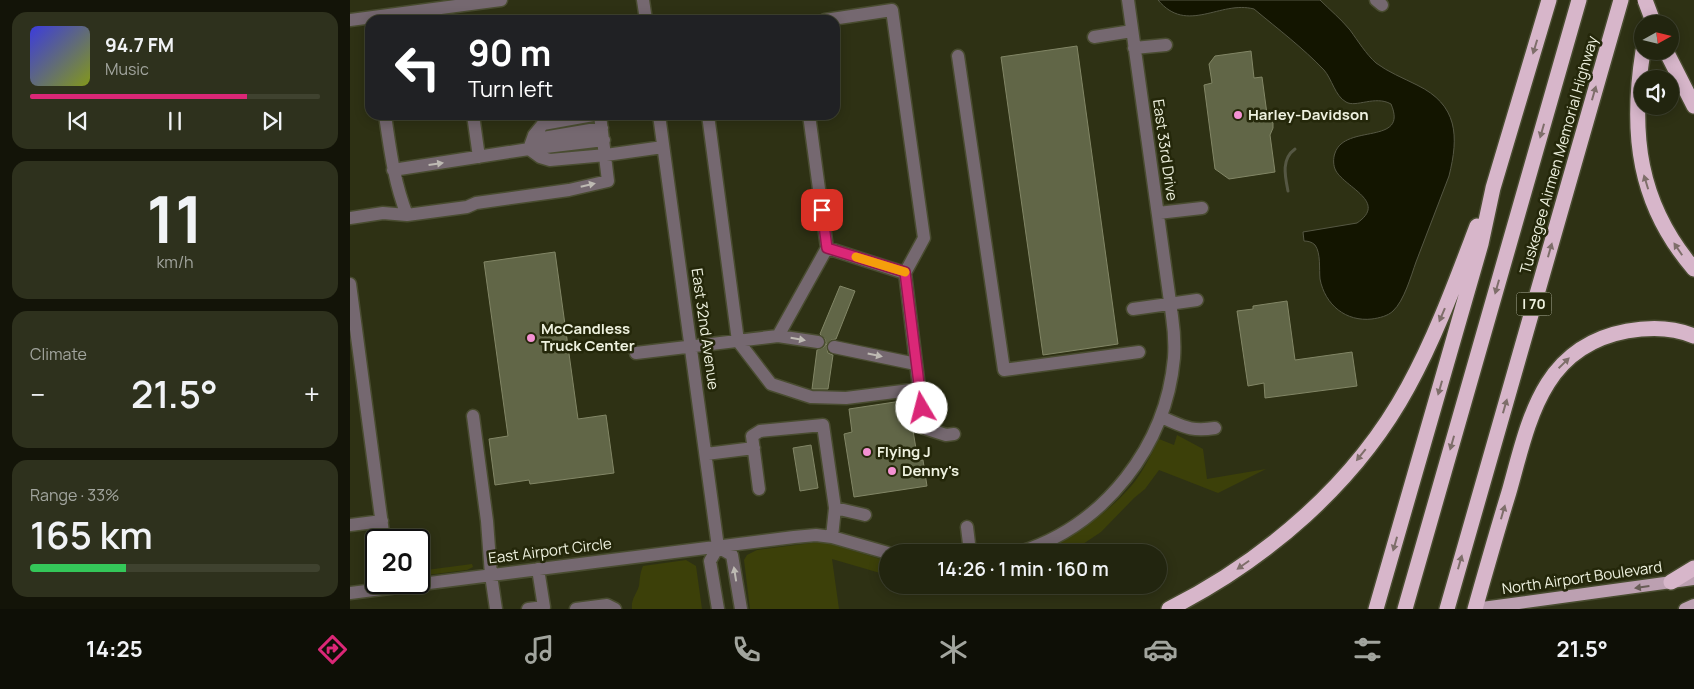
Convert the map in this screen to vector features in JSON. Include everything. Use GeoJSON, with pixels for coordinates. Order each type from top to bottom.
{"type":"FeatureCollection","features":[{"type":"Feature","properties":{"kind":"highway"},"geometry":{"type":"LineString","coordinates":[[1169,609],[1216,584],[1286,532],[1309,512],[1362,454],[1394,411],[1425,355],[1492,188],[1549,0]]}},
{"type":"Feature","properties":{"kind":"highway","name":"Tuskegee Airmen Memorial Highway"},"geometry":{"type":"LineString","coordinates":[[1405,609],[1579,0]]}},
{"type":"Feature","properties":{"kind":"highway","name":"Tuskegee Airmen Memorial Highway"},"geometry":{"type":"LineString","coordinates":[[1447,609],[1622,0]]}},
{"type":"Feature","properties":{"kind":"highway"},"geometry":{"type":"LineString","coordinates":[[1644,0],[1650,15]]}},
{"type":"Feature","properties":{"kind":"highway"},"geometry":{"type":"LineString","coordinates":[[1650,15],[1652,0]]}},
{"type":"Feature","properties":{"kind":"highway"},"geometry":{"type":"LineString","coordinates":[[1642,60],[1637,90],[1636,116],[1638,146],[1645,178],[1654,206],[1664,227],[1694,269]]}},
{"type":"Feature","properties":{"kind":"highway"},"geometry":{"type":"LineString","coordinates":[[1671,60],[1694,106]]}},
{"type":"Feature","properties":{"kind":"highway"},"geometry":{"type":"LineString","coordinates":[[1376,609],[1481,244],[1492,188]]}},
{"type":"Feature","properties":{"kind":"highway"},"geometry":{"type":"LineString","coordinates":[[1475,609],[1534,408],[1540,394],[1560,366],[1587,344],[1616,333],[1653,328],[1678,331],[1694,336]]}},
{"type":"Feature","properties":{"kind":"highway"},"geometry":{"type":"LineString","coordinates":[[1671,582],[1694,568]]}},
{"type":"Feature","properties":{"kind":"main road","name":"North Airport Boulevard"},"geometry":{"type":"LineString","coordinates":[[1475,609],[1694,579]]}},
{"type":"Feature","properties":{"kind":"main road"},"geometry":{"type":"LineString","coordinates":[[1685,609],[1694,605]]}},
{"type":"Feature","properties":{"kind":"street"},"geometry":{"type":"LineString","coordinates":[[399,15],[502,0]]}},
{"type":"Feature","properties":{"kind":"street"},"geometry":{"type":"LineString","coordinates":[[643,0],[645,15]]}},
{"type":"Feature","properties":{"kind":"street","name":"East 33rd Drive"},"geometry":{"type":"LineString","coordinates":[[1039,544],[1058,536],[1080,522],[1116,490],[1137,463],[1152,438],[1161,417],[1170,384],[1174,357],[1171,304],[1128,0]]}},
{"type":"Feature","properties":{"kind":"street"},"geometry":{"type":"LineString","coordinates":[[840,18],[892,10],[924,238],[905,272],[924,428],[946,435],[954,434]]}},
{"type":"Feature","properties":{"kind":"street"},"geometry":{"type":"LineString","coordinates":[[350,20],[365,19]]}},
{"type":"Feature","properties":{"kind":"street"},"geometry":{"type":"LineString","coordinates":[[1094,36],[1132,31]]}},
{"type":"Feature","properties":{"kind":"street"},"geometry":{"type":"LineString","coordinates":[[1134,48],[1166,45]]}},
{"type":"Feature","properties":{"kind":"street"},"geometry":{"type":"LineString","coordinates":[[958,56],[1004,370],[1139,352]]}},
{"type":"Feature","properties":{"kind":"street"},"geometry":{"type":"LineString","coordinates":[[386,120],[398,193],[407,215]]}},
{"type":"Feature","properties":{"kind":"street"},"geometry":{"type":"LineString","coordinates":[[474,120],[480,157]]}},
{"type":"Feature","properties":{"kind":"street"},"geometry":{"type":"LineString","coordinates":[[529,149],[534,135],[543,124],[565,120]]}},
{"type":"Feature","properties":{"kind":"street","name":"East 32nd Avenue"},"geometry":{"type":"LineString","coordinates":[[660,120],[718,547],[710,561],[718,609]]}},
{"type":"Feature","properties":{"kind":"street"},"geometry":{"type":"LineString","coordinates":[[709,120],[738,341],[771,384],[811,397],[846,398],[919,389]]}},
{"type":"Feature","properties":{"kind":"street"},"geometry":{"type":"LineString","coordinates":[[778,336],[827,248],[811,120]]}},
{"type":"Feature","properties":{"kind":"street"},"geometry":{"type":"LineString","coordinates":[[350,218],[382,213],[407,215],[467,207],[476,203],[569,190],[608,180],[602,128],[543,138],[529,149],[393,170]]}},
{"type":"Feature","properties":{"kind":"street"},"geometry":{"type":"LineString","coordinates":[[529,149],[540,157],[550,160],[663,147]]}},
{"type":"Feature","properties":{"kind":"street"},"geometry":{"type":"LineString","coordinates":[[1158,213],[1202,208]]}},
{"type":"Feature","properties":{"kind":"street"},"geometry":{"type":"LineString","coordinates":[[827,248],[905,272]]}},
{"type":"Feature","properties":{"kind":"street"},"geometry":{"type":"LineString","coordinates":[[350,284],[383,529]]}},
{"type":"Feature","properties":{"kind":"street"},"geometry":{"type":"LineString","coordinates":[[1133,309],[1197,300]]}},
{"type":"Feature","properties":{"kind":"street"},"geometry":{"type":"LineString","coordinates":[[636,353],[778,336],[818,342]]}},
{"type":"Feature","properties":{"kind":"street"},"geometry":{"type":"LineString","coordinates":[[834,347],[916,364]]}},
{"type":"Feature","properties":{"kind":"street"},"geometry":{"type":"LineString","coordinates":[[473,416],[496,609]]}},
{"type":"Feature","properties":{"kind":"street"},"geometry":{"type":"LineString","coordinates":[[1161,417],[1189,429],[1215,428]]}},
{"type":"Feature","properties":{"kind":"street"},"geometry":{"type":"LineString","coordinates":[[759,489],[752,436],[760,431],[822,425],[834,508],[832,537]]}},
{"type":"Feature","properties":{"kind":"street"},"geometry":{"type":"LineString","coordinates":[[706,454],[754,448]]}},
{"type":"Feature","properties":{"kind":"street"},"geometry":{"type":"LineString","coordinates":[[834,508],[865,515]]}},
{"type":"Feature","properties":{"kind":"street"},"geometry":{"type":"LineString","coordinates":[[350,525],[382,521]]}},
{"type":"Feature","properties":{"kind":"street"},"geometry":{"type":"LineString","coordinates":[[967,527],[969,544]]}},
{"type":"Feature","properties":{"kind":"street","name":"East Airport Circle"},"geometry":{"type":"LineString","coordinates":[[430,581],[816,535],[832,537],[879,551]]}},
{"type":"Feature","properties":{"kind":"street"},"geometry":{"type":"LineString","coordinates":[[718,547],[732,555],[741,609]]}},
{"type":"Feature","properties":{"kind":"street"},"geometry":{"type":"LineString","coordinates":[[528,609],[548,608],[538,569]]}},
{"type":"Feature","properties":{"kind":"street","name":"East Airport Circle"},"geometry":{"type":"LineString","coordinates":[[350,594],[365,591]]}},
{"type":"Feature","properties":{"kind":"street"},"geometry":{"type":"LineString","coordinates":[[576,609],[607,605],[615,609]]}},
{"type":"Feature","properties":{"kind":"green space"},"geometry":{"type":"Polygon","coordinates":[[[1177,435],[1203,449],[1207,479],[1266,469],[1218,493],[1159,470],[1145,489],[1101,532],[1083,544],[1055,544],[1089,524],[1122,496],[1136,480],[1159,439],[1174,445],[1177,435]]]}},
{"type":"Feature","properties":{"kind":"green space"},"geometry":{"type":"Polygon","coordinates":[[[819,542],[831,544],[879,559],[879,573],[832,559],[839,609],[750,609],[744,560],[747,555],[757,550],[819,542]]]}},
{"type":"Feature","properties":{"kind":"green space"},"geometry":{"type":"Polygon","coordinates":[[[686,560],[696,566],[702,609],[632,609],[632,602],[639,586],[643,566],[686,560]]]}},
{"type":"Feature","properties":{"kind":"green space"},"geometry":{"type":"Polygon","coordinates":[[[472,564],[473,567],[467,570],[430,575],[430,570],[472,564]]]}},
{"type":"Feature","properties":{"kind":"shaded area"},"geometry":{"type":"Polygon","coordinates":[[[1158,0],[1320,0],[1347,26],[1365,52],[1376,63],[1431,93],[1441,102],[1448,112],[1454,135],[1454,148],[1449,176],[1407,288],[1401,301],[1391,313],[1378,318],[1363,319],[1345,315],[1338,310],[1327,297],[1323,288],[1320,279],[1317,248],[1313,243],[1304,241],[1303,232],[1357,223],[1365,215],[1368,208],[1367,202],[1336,171],[1334,155],[1341,144],[1351,139],[1384,130],[1391,125],[1394,117],[1391,104],[1379,101],[1355,104],[1346,102],[1336,92],[1324,70],[1299,46],[1254,9],[1241,7],[1192,16],[1180,15],[1169,10],[1158,0]]]}},
{"type":"Feature","properties":{"kind":"building"},"geometry":{"type":"Polygon","coordinates":[[[1077,46],[1118,344],[1043,355],[1001,57],[1077,46]]]}},
{"type":"Feature","properties":{"kind":"building","name":"Harley-Davidson"},"geometry":{"type":"Polygon","coordinates":[[[1251,51],[1254,78],[1262,77],[1267,114],[1273,123],[1270,135],[1275,172],[1229,179],[1215,169],[1204,85],[1212,83],[1209,64],[1215,56],[1251,51]]]}},
{"type":"Feature","properties":{"kind":"building","name":"McCandless Truck Center"},"geometry":{"type":"Polygon","coordinates":[[[555,252],[578,419],[606,415],[614,473],[530,484],[529,480],[495,485],[489,439],[508,436],[484,262],[555,252]]]}},
{"type":"Feature","properties":{"kind":"building"},"geometry":{"type":"Polygon","coordinates":[[[840,286],[855,291],[836,339],[831,340],[826,345],[828,353],[833,355],[828,389],[812,389],[817,350],[824,347],[826,343],[820,334],[840,286]]]}},
{"type":"Feature","properties":{"kind":"building"},"geometry":{"type":"Polygon","coordinates":[[[1287,301],[1295,360],[1352,352],[1357,386],[1265,398],[1264,383],[1248,386],[1237,311],[1253,309],[1253,306],[1287,301]]]}},
{"type":"Feature","properties":{"kind":"building"},"geometry":{"type":"Polygon","coordinates":[[[908,400],[918,461],[923,460],[927,486],[854,497],[844,434],[852,432],[849,409],[908,400]]]}},
{"type":"Feature","properties":{"kind":"building"},"geometry":{"type":"Polygon","coordinates":[[[811,445],[818,488],[800,491],[793,448],[811,445]]]}},
{"type":"Feature","properties":{"kind":"waterway"},"geometry":{"type":"LineString","coordinates":[[1288,191],[1285,168],[1288,158],[1295,149]]}},
{"type":"Feature","properties":{"kind":"slow traffic"},"geometry":{"type":"LineString","coordinates":[[856,257],[905,272]]}},
{"type":"Feature","properties":{"kind":"place","name":"Harley-Davidson"},"geometry":{"type":"Point","coordinates":[1238,115]}},
{"type":"Feature","properties":{"kind":"place","name":"McCandless Truck Center"},"geometry":{"type":"Point","coordinates":[531,338]}},
{"type":"Feature","properties":{"kind":"place","name":"Flying J"},"geometry":{"type":"Point","coordinates":[867,452]}},
{"type":"Feature","properties":{"kind":"place","name":"Denny's"},"geometry":{"type":"Point","coordinates":[892,471]}},
{"type":"Feature","properties":{"kind":"route"},"geometry":{"type":"LineString","coordinates":[[822,210],[827,248],[905,272],[922,408]]}}]}
